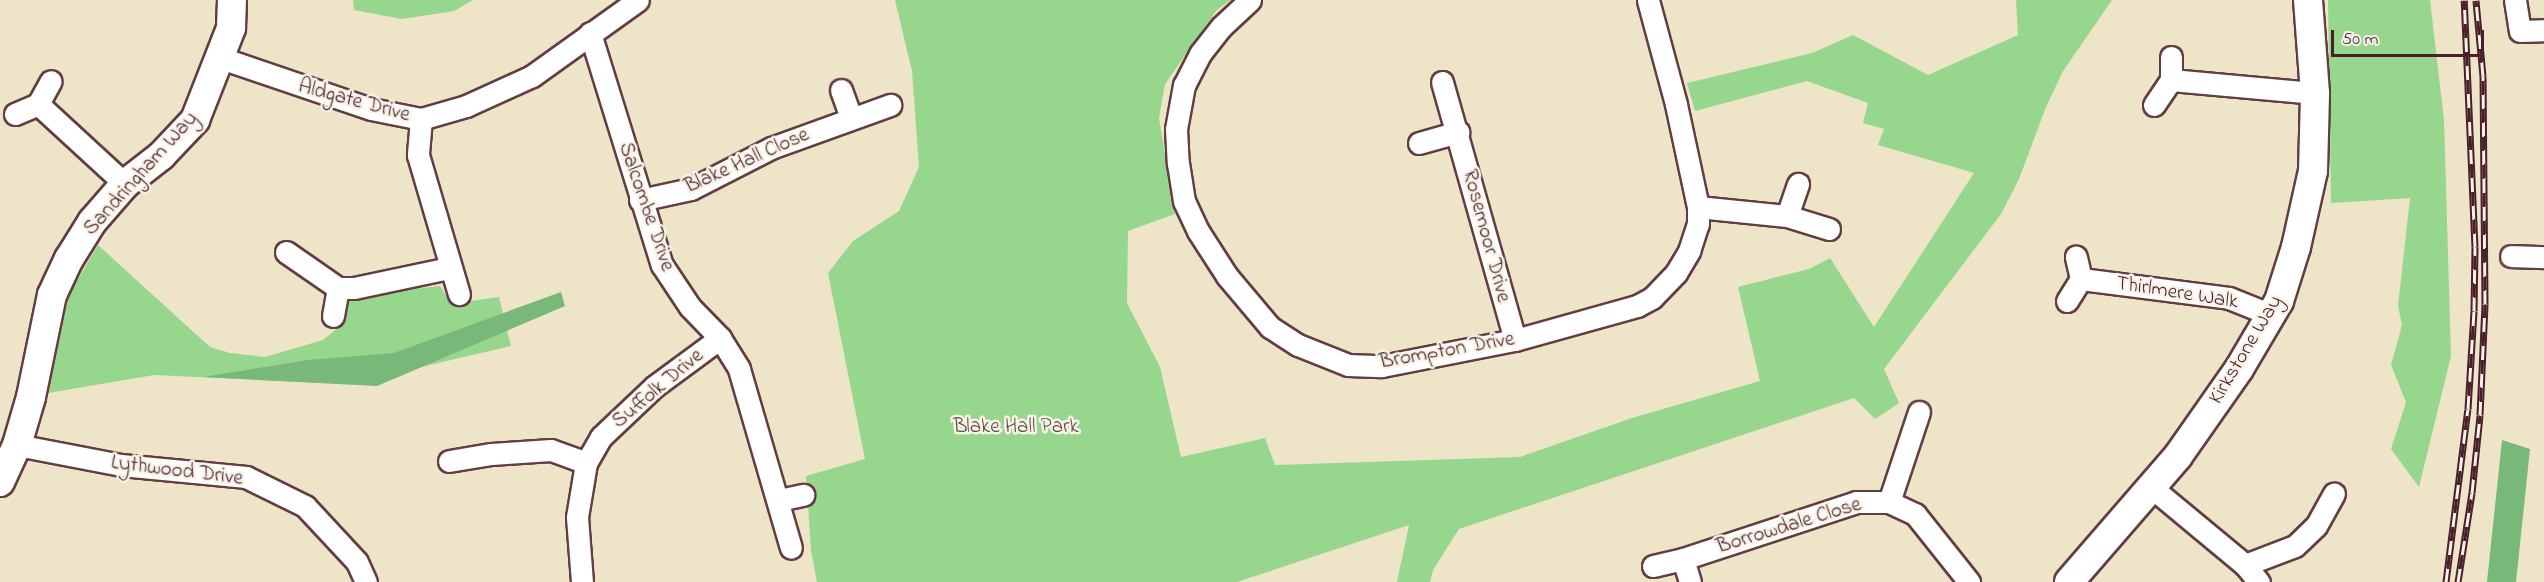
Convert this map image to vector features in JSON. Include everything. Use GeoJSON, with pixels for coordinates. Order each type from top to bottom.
{"type":"FeatureCollection","features":[{"type":"Feature","properties":{"kind":"street","name":"Sandringham Way"},"geometry":{"type":"LineString","coordinates":[[0,482],[17,445],[31,397],[52,295],[69,259],[92,222],[126,184],[161,156],[195,120],[231,28],[232,0]]}},
{"type":"Feature","properties":{"kind":"street","name":"Aldgate Drive"},"geometry":{"type":"LineString","coordinates":[[221,58],[371,110],[421,119],[466,106],[532,76],[638,0]]}},
{"type":"Feature","properties":{"kind":"street","name":"Brompton Drive"},"geometry":{"type":"LineString","coordinates":[[1250,0],[1221,27],[1200,54],[1184,85],[1176,129],[1184,201],[1198,231],[1227,276],[1270,327],[1298,345],[1348,365],[1382,366],[1515,340],[1637,306],[1652,298],[1676,273],[1689,251],[1698,224],[1698,207],[1651,1]]}},
{"type":"Feature","properties":{"kind":"street","name":"Kirkstone Way"},"geometry":{"type":"LineString","coordinates":[[2069,582],[2178,456],[2232,379],[2279,301],[2306,207],[2313,171],[2315,93],[2308,0]]}},
{"type":"Feature","properties":{"kind":"street"},"geometry":{"type":"LineString","coordinates":[[2514,0],[2520,31],[2544,30]]}},
{"type":"Feature","properties":{"kind":"street","name":"Salcombe Drive"},"geometry":{"type":"LineString","coordinates":[[590,33],[662,265],[690,307],[720,338],[739,369],[779,500],[791,548]]}},
{"type":"Feature","properties":{"kind":"street"},"geometry":{"type":"LineString","coordinates":[[2154,105],[2171,80],[2171,57]]}},
{"type":"Feature","properties":{"kind":"street"},"geometry":{"type":"LineString","coordinates":[[2171,80],[2315,93]]}},
{"type":"Feature","properties":{"kind":"street"},"geometry":{"type":"LineString","coordinates":[[15,114],[38,104],[51,81]]}},
{"type":"Feature","properties":{"kind":"street","name":"Rosemoor Drive"},"geometry":{"type":"LineString","coordinates":[[1442,82],[1515,340]]}},
{"type":"Feature","properties":{"kind":"street"},"geometry":{"type":"LineString","coordinates":[[841,90],[851,117]]}},
{"type":"Feature","properties":{"kind":"street"},"geometry":{"type":"LineString","coordinates":[[38,104],[126,184]]}},
{"type":"Feature","properties":{"kind":"street","name":"Blake Hall Close"},"geometry":{"type":"LineString","coordinates":[[640,200],[691,189],[771,148],[851,117],[890,105]]}},
{"type":"Feature","properties":{"kind":"street"},"geometry":{"type":"LineString","coordinates":[[421,119],[418,155],[430,203],[443,235],[449,268],[459,294]]}},
{"type":"Feature","properties":{"kind":"street"},"geometry":{"type":"LineString","coordinates":[[1419,143],[1458,132]]}},
{"type":"Feature","properties":{"kind":"street"},"geometry":{"type":"LineString","coordinates":[[1787,216],[1798,184]]}},
{"type":"Feature","properties":{"kind":"street"},"geometry":{"type":"LineString","coordinates":[[1698,207],[1787,216],[1829,229]]}},
{"type":"Feature","properties":{"kind":"street"},"geometry":{"type":"LineString","coordinates":[[286,252],[338,288],[354,288],[449,268]]}},
{"type":"Feature","properties":{"kind":"street"},"geometry":{"type":"LineString","coordinates":[[2511,256],[2544,257]]}},
{"type":"Feature","properties":{"kind":"street"},"geometry":{"type":"LineString","coordinates":[[2067,301],[2081,279],[2076,257]]}},
{"type":"Feature","properties":{"kind":"street","name":"Thirlmere Walk"},"geometry":{"type":"LineString","coordinates":[[2081,279],[2229,298],[2271,315]]}},
{"type":"Feature","properties":{"kind":"street"},"geometry":{"type":"LineString","coordinates":[[333,316],[338,288]]}},
{"type":"Feature","properties":{"kind":"street","name":"Suffolk Drive"},"geometry":{"type":"LineString","coordinates":[[582,582],[577,517],[586,463],[601,437],[655,386],[720,338]]}},
{"type":"Feature","properties":{"kind":"street"},"geometry":{"type":"LineString","coordinates":[[1889,502],[1919,412]]}},
{"type":"Feature","properties":{"kind":"street","name":"Lythwood Drive"},"geometry":{"type":"LineString","coordinates":[[17,445],[121,465],[246,477],[305,506],[357,562],[366,582]]}},
{"type":"Feature","properties":{"kind":"street"},"geometry":{"type":"LineString","coordinates":[[449,461],[492,454],[551,450],[586,463]]}},
{"type":"Feature","properties":{"kind":"street"},"geometry":{"type":"LineString","coordinates":[[2151,487],[2245,565],[2259,582]]}},
{"type":"Feature","properties":{"kind":"street"},"geometry":{"type":"LineString","coordinates":[[2245,565],[2295,546],[2316,526],[2334,494]]}},
{"type":"Feature","properties":{"kind":"street"},"geometry":{"type":"LineString","coordinates":[[779,500],[803,495]]}},
{"type":"Feature","properties":{"kind":"street","name":"Borrowdale Close"},"geometry":{"type":"LineString","coordinates":[[1653,566],[1683,559],[1856,502],[1889,502],[1915,514],[1969,582]]}},
{"type":"Feature","properties":{"kind":"street"},"geometry":{"type":"LineString","coordinates":[[1683,559],[1690,582]]}},
{"type":"Feature","properties":{"kind":"green space"},"geometry":{"type":"Polygon","coordinates":[[[353,0],[473,0],[454,11],[402,19],[354,10],[353,0]]]}},
{"type":"Feature","properties":{"kind":"green space","name":"Blake Hall Park"},"geometry":{"type":"Polygon","coordinates":[[[895,0],[1230,0],[1216,11],[1165,84],[1159,118],[1175,214],[1128,231],[1127,303],[1160,367],[1181,457],[1265,438],[1275,465],[1520,457],[1632,418],[1760,381],[1738,287],[1809,269],[1830,258],[1874,327],[1974,173],[1878,145],[1884,129],[1863,123],[1868,103],[1807,81],[1695,111],[1687,83],[1812,53],[1853,35],[1928,75],[2018,35],[2016,0],[2112,0],[2063,71],[2046,107],[2019,179],[2001,214],[1884,369],[1899,403],[1875,419],[1854,398],[1459,529],[1433,570],[1430,582],[1397,582],[1409,525],[1237,582],[817,582],[811,550],[806,476],[865,459],[828,273],[853,241],[899,211],[919,167],[912,71],[895,0]]]}},
{"type":"Feature","properties":{"kind":"green space"},"geometry":{"type":"Polygon","coordinates":[[[2328,0],[2430,0],[2444,120],[2451,356],[2419,487],[2391,449],[2406,402],[2391,365],[2402,325],[2398,306],[2410,198],[2331,203],[2328,0]]]}},
{"type":"Feature","properties":{"kind":"green space"},"geometry":{"type":"Polygon","coordinates":[[[98,245],[210,347],[230,353],[265,357],[323,340],[339,327],[345,300],[377,293],[440,286],[451,304],[499,297],[511,346],[348,384],[154,375],[48,393],[69,294],[98,245]]]}},
{"type":"Feature","properties":{"kind":"green space"},"geometry":{"type":"Polygon","coordinates":[[[561,292],[565,306],[377,386],[203,377],[308,360],[394,353],[561,292]]]}},
{"type":"Feature","properties":{"kind":"green space"},"geometry":{"type":"Polygon","coordinates":[[[2502,440],[2530,449],[2516,582],[2487,582],[2502,440]]]}},
{"type":"Feature","properties":{"kind":"railway"},"geometry":{"type":"LineString","coordinates":[[2446,582],[2468,409],[2474,311],[2475,247],[2464,0]]}},
{"type":"Feature","properties":{"kind":"railway"},"geometry":{"type":"LineString","coordinates":[[2458,582],[2472,493],[2480,415],[2485,304],[2483,76],[2476,0]]}}]}
